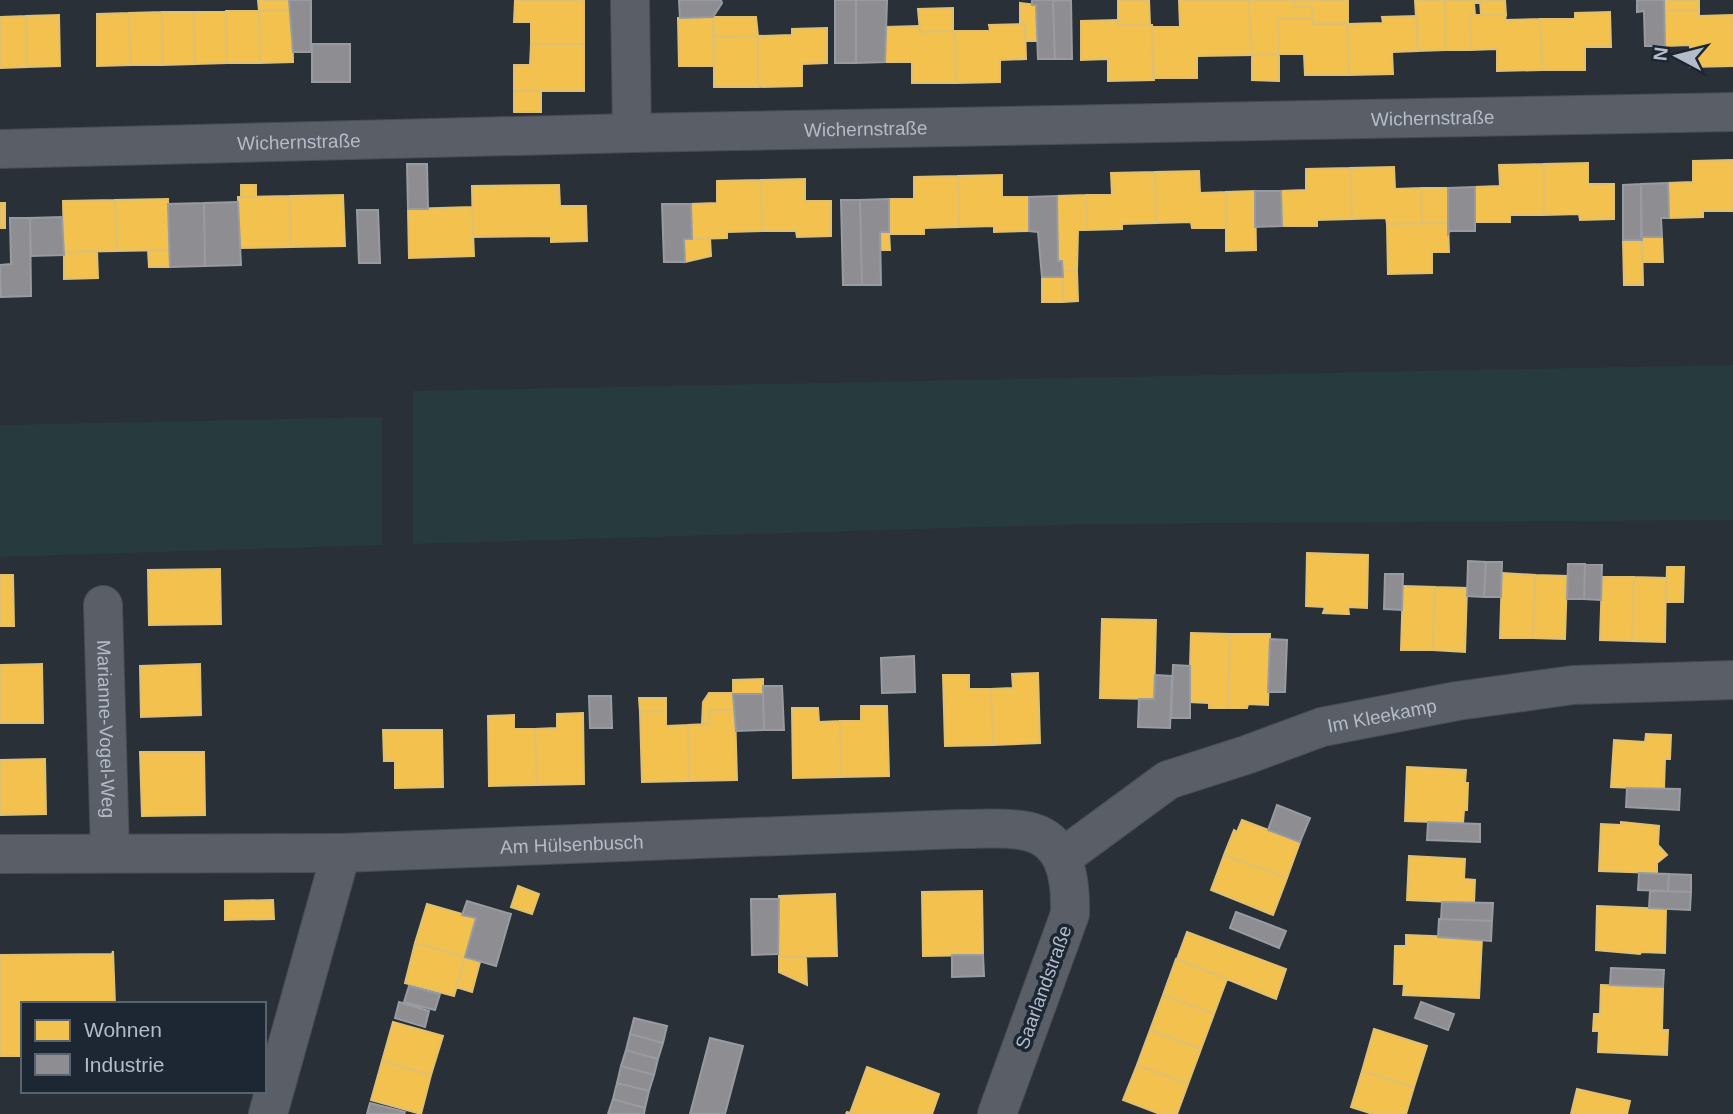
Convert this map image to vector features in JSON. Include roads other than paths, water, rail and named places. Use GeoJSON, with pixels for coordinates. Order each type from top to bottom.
{"type":"FeatureCollection","features":[{"type":"Feature","properties":{"kind":"street"},"geometry":{"type":"LineString","coordinates":[[630,0],[632,133]]}},
{"type":"Feature","properties":{"kind":"street","name":"Wichernstraße"},"geometry":{"type":"LineString","coordinates":[[0,149],[632,133],[1733,112]]}},
{"type":"Feature","properties":{"kind":"street","name":"Marianne-Vogel-Weg"},"geometry":{"type":"LineString","coordinates":[[103,605],[110,852]]}},
{"type":"Feature","properties":{"kind":"street","name":"Im Kleekamp"},"geometry":{"type":"LineString","coordinates":[[1063,857],[1168,780],[1322,727],[1457,701],[1573,685],[1733,680]]}},
{"type":"Feature","properties":{"kind":"street","name":"Am Hülsenbusch"},"geometry":{"type":"LineString","coordinates":[[341,853],[960,829],[1023,830],[1045,839],[1063,857]]}},
{"type":"Feature","properties":{"kind":"street"},"geometry":{"type":"LineString","coordinates":[[0,854],[341,853],[268,1114]]}},
{"type":"Feature","properties":{"kind":"street","name":"Saarlandstraße"},"geometry":{"type":"LineString","coordinates":[[1004,1112],[1070,914],[1071,883],[1063,857]]}}]}
